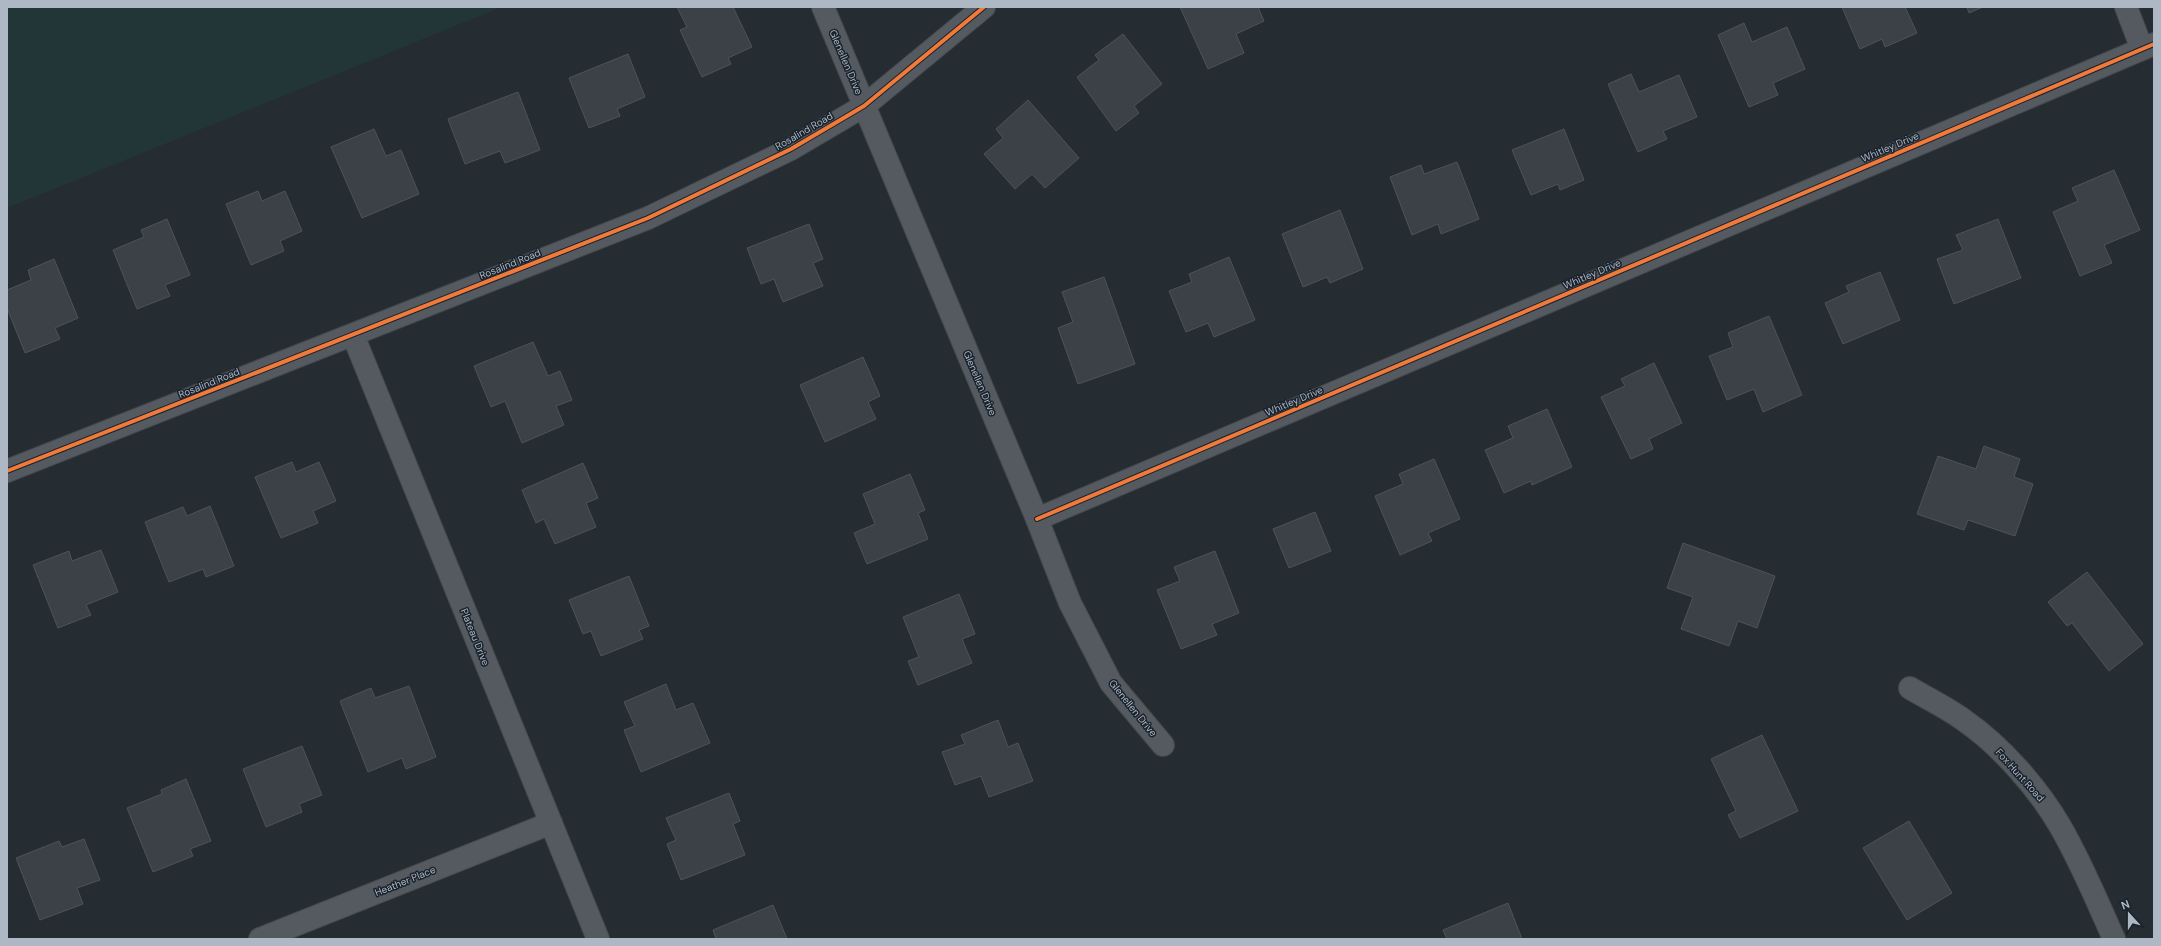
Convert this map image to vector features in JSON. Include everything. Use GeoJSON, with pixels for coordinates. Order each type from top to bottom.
{"type":"FeatureCollection","features":[{"type":"Feature","properties":{"kind":"street","name":"Glenellen Drive"},"geometry":{"type":"LineString","coordinates":[[823,7],[1037,519],[1070,602],[1111,683],[1163,745]]}},
{"type":"Feature","properties":{"kind":"street","name":"Rosalind Road"},"geometry":{"type":"LineString","coordinates":[[7,471],[648,218],[791,149],[864,106],[984,7]]}},
{"type":"Feature","properties":{"kind":"street"},"geometry":{"type":"LineString","coordinates":[[2126,7],[2148,46]]}},
{"type":"Feature","properties":{"kind":"street","name":"Whitley Drive"},"geometry":{"type":"LineString","coordinates":[[1037,519],[2148,46]]}},
{"type":"Feature","properties":{"kind":"street","name":"Plateau Drive"},"geometry":{"type":"LineString","coordinates":[[353,334],[598,939]]}},
{"type":"Feature","properties":{"kind":"street","name":"Fox Hunt Road"},"geometry":{"type":"LineString","coordinates":[[1910,688],[1965,721],[2005,756],[2037,792],[2064,832],[2114,939]]}},
{"type":"Feature","properties":{"kind":"street","name":"Heather Place"},"geometry":{"type":"LineString","coordinates":[[260,939],[551,822]]}},
{"type":"Feature","properties":{"kind":"green space"},"geometry":{"type":"Polygon","coordinates":[[[7,7],[502,7],[7,208],[7,7]]]}},
{"type":"Feature","properties":{"kind":"building"},"geometry":{"type":"Polygon","coordinates":[[[677,7],[733,7],[752,47],[728,58],[731,64],[702,77],[680,30],[687,27],[677,7]]]}},
{"type":"Feature","properties":{"kind":"building"},"geometry":{"type":"Polygon","coordinates":[[[1180,7],[1258,7],[1264,21],[1236,34],[1244,53],[1208,69],[1180,7]]]}},
{"type":"Feature","properties":{"kind":"building"},"geometry":{"type":"Polygon","coordinates":[[[1842,7],[1905,7],[1917,33],[1885,47],[1882,39],[1860,49],[1842,7]]]}},
{"type":"Feature","properties":{"kind":"building"},"geometry":{"type":"Polygon","coordinates":[[[1967,7],[1983,7],[1969,13],[1967,7]]]}},
{"type":"Feature","properties":{"kind":"building"},"geometry":{"type":"Polygon","coordinates":[[[1744,23],[1752,42],[1787,27],[1805,69],[1773,83],[1778,95],[1749,107],[1718,35],[1744,23]]]}},
{"type":"Feature","properties":{"kind":"building"},"geometry":{"type":"Polygon","coordinates":[[[1123,34],[1162,84],[1134,106],[1139,113],[1116,131],[1077,77],[1099,60],[1095,55],[1123,34]]]}},
{"type":"Feature","properties":{"kind":"building"},"geometry":{"type":"Polygon","coordinates":[[[628,54],[645,97],[617,109],[620,116],[589,128],[569,78],[628,54]]]}},
{"type":"Feature","properties":{"kind":"building"},"geometry":{"type":"Polygon","coordinates":[[[1631,74],[1639,92],[1679,75],[1697,117],[1663,131],[1667,139],[1638,152],[1608,84],[1631,74]]]}},
{"type":"Feature","properties":{"kind":"building"},"geometry":{"type":"Polygon","coordinates":[[[518,92],[540,150],[505,163],[500,151],[465,164],[448,119],[518,92]]]}},
{"type":"Feature","properties":{"kind":"building"},"geometry":{"type":"Polygon","coordinates":[[[1028,100],[1079,158],[1045,188],[1032,174],[1015,189],[984,154],[1003,138],[996,129],[1028,100]]]}},
{"type":"Feature","properties":{"kind":"building"},"geometry":{"type":"Polygon","coordinates":[[[374,129],[386,156],[401,150],[419,194],[362,218],[331,147],[374,129]]]}},
{"type":"Feature","properties":{"kind":"building"},"geometry":{"type":"Polygon","coordinates":[[[1564,129],[1584,180],[1560,190],[1558,184],[1531,195],[1512,150],[1564,129]]]}},
{"type":"Feature","properties":{"kind":"building"},"geometry":{"type":"Polygon","coordinates":[[[1457,162],[1479,219],[1441,234],[1438,224],[1412,235],[1390,177],[1421,165],[1424,174],[1457,162]]]}},
{"type":"Feature","properties":{"kind":"building"},"geometry":{"type":"Polygon","coordinates":[[[2114,170],[2140,230],[2104,245],[2112,263],[2080,276],[2053,212],[2078,201],[2072,188],[2114,170]]]}},
{"type":"Feature","properties":{"kind":"building"},"geometry":{"type":"Polygon","coordinates":[[[258,191],[262,201],[285,191],[302,231],[280,241],[284,251],[251,265],[226,204],[258,191]]]}},
{"type":"Feature","properties":{"kind":"building"},"geometry":{"type":"Polygon","coordinates":[[[1340,210],[1363,269],[1330,283],[1327,277],[1303,287],[1282,234],[1340,210]]]}},
{"type":"Feature","properties":{"kind":"building"},"geometry":{"type":"Polygon","coordinates":[[[167,219],[190,275],[165,285],[170,296],[137,309],[113,250],[144,237],[141,230],[167,219]]]}},
{"type":"Feature","properties":{"kind":"building"},"geometry":{"type":"Polygon","coordinates":[[[1998,219],[2021,278],[1954,304],[1937,259],[1963,250],[1956,235],[1998,219]]]}},
{"type":"Feature","properties":{"kind":"building"},"geometry":{"type":"Polygon","coordinates":[[[809,224],[823,259],[813,263],[823,286],[783,302],[774,279],[761,284],[747,248],[809,224]]]}},
{"type":"Feature","properties":{"kind":"building"},"geometry":{"type":"Polygon","coordinates":[[[1229,257],[1255,320],[1214,337],[1208,323],[1186,332],[1169,291],[1192,282],[1189,274],[1229,257]]]}},
{"type":"Feature","properties":{"kind":"building"},"geometry":{"type":"Polygon","coordinates":[[[54,259],[78,318],[55,328],[60,339],[25,353],[7,308],[7,290],[31,280],[28,270],[54,259]]]}},
{"type":"Feature","properties":{"kind":"building"},"geometry":{"type":"Polygon","coordinates":[[[1880,272],[1900,320],[1843,344],[1825,303],[1849,292],[1846,286],[1880,272]]]}},
{"type":"Feature","properties":{"kind":"building"},"geometry":{"type":"Polygon","coordinates":[[[1104,277],[1135,364],[1078,384],[1058,328],[1073,322],[1062,292],[1104,277]]]}},
{"type":"Feature","properties":{"kind":"building"},"geometry":{"type":"Polygon","coordinates":[[[1769,316],[1802,395],[1763,412],[1754,389],[1727,400],[1709,356],[1733,347],[1728,333],[1769,316]]]}},
{"type":"Feature","properties":{"kind":"building"},"geometry":{"type":"Polygon","coordinates":[[[533,342],[548,376],[560,371],[572,400],[556,406],[564,425],[522,443],[505,401],[491,407],[474,366],[533,342]]]}},
{"type":"Feature","properties":{"kind":"building"},"geometry":{"type":"Polygon","coordinates":[[[863,357],[880,396],[868,402],[876,419],[825,442],[800,385],[863,357]]]}},
{"type":"Feature","properties":{"kind":"building"},"geometry":{"type":"Polygon","coordinates":[[[1654,363],[1682,423],[1649,439],[1653,449],[1631,459],[1601,397],[1625,386],[1621,379],[1654,363]]]}},
{"type":"Feature","properties":{"kind":"building"},"geometry":{"type":"Polygon","coordinates":[[[1547,409],[1572,467],[1532,485],[1531,481],[1504,493],[1485,450],[1513,438],[1508,426],[1547,409]]]}},
{"type":"Feature","properties":{"kind":"building"},"geometry":{"type":"Polygon","coordinates":[[[1984,446],[2020,459],[2014,477],[2033,484],[2015,536],[1968,520],[1964,530],[1917,514],[1938,456],[1976,469],[1984,446]]]}},
{"type":"Feature","properties":{"kind":"building"},"geometry":{"type":"Polygon","coordinates":[[[1434,459],[1460,519],[1428,533],[1432,541],[1400,555],[1375,496],[1403,484],[1399,474],[1434,459]]]}},
{"type":"Feature","properties":{"kind":"building"},"geometry":{"type":"Polygon","coordinates":[[[292,462],[296,472],[319,462],[336,501],[313,511],[318,523],[281,538],[255,477],[292,462]]]}},
{"type":"Feature","properties":{"kind":"building"},"geometry":{"type":"Polygon","coordinates":[[[583,463],[598,498],[586,503],[596,527],[555,544],[544,519],[536,523],[522,490],[583,463]]]}},
{"type":"Feature","properties":{"kind":"building"},"geometry":{"type":"Polygon","coordinates":[[[910,474],[925,510],[918,513],[928,539],[867,564],[854,533],[875,524],[863,494],[910,474]]]}},
{"type":"Feature","properties":{"kind":"building"},"geometry":{"type":"Polygon","coordinates":[[[210,506],[234,566],[206,577],[203,569],[169,582],[145,522],[183,507],[187,516],[210,506]]]}},
{"type":"Feature","properties":{"kind":"building"},"geometry":{"type":"Polygon","coordinates":[[[1315,512],[1331,551],[1289,568],[1273,529],[1315,512]]]}},
{"type":"Feature","properties":{"kind":"building"},"geometry":{"type":"Polygon","coordinates":[[[1683,543],[1775,576],[1757,628],[1738,621],[1729,646],[1681,629],[1693,597],[1667,588],[1683,543]]]}},
{"type":"Feature","properties":{"kind":"building"},"geometry":{"type":"Polygon","coordinates":[[[101,550],[118,592],[86,605],[91,615],[58,628],[33,565],[69,551],[72,561],[101,550]]]}},
{"type":"Feature","properties":{"kind":"building"},"geometry":{"type":"Polygon","coordinates":[[[1215,551],[1239,613],[1212,624],[1217,635],[1181,649],[1157,590],[1180,581],[1174,567],[1215,551]]]}},
{"type":"Feature","properties":{"kind":"building"},"geometry":{"type":"Polygon","coordinates":[[[2087,572],[2143,644],[2109,671],[2072,623],[2067,626],[2048,602],[2087,572]]]}},
{"type":"Feature","properties":{"kind":"building"},"geometry":{"type":"Polygon","coordinates":[[[629,576],[649,626],[639,630],[643,639],[601,656],[591,631],[583,634],[569,600],[629,576]]]}},
{"type":"Feature","properties":{"kind":"building"},"geometry":{"type":"Polygon","coordinates":[[[959,594],[975,634],[962,639],[972,663],[918,685],[908,661],[919,657],[903,617],[959,594]]]}},
{"type":"Feature","properties":{"kind":"building"},"geometry":{"type":"Polygon","coordinates":[[[666,684],[676,710],[693,703],[710,743],[641,772],[624,730],[635,726],[624,702],[666,684]]]}},
{"type":"Feature","properties":{"kind":"building"},"geometry":{"type":"Polygon","coordinates":[[[409,686],[436,757],[406,769],[402,758],[368,772],[340,701],[371,688],[375,698],[409,686]]]}},
{"type":"Feature","properties":{"kind":"building"},"geometry":{"type":"Polygon","coordinates":[[[998,720],[1008,747],[1018,743],[1033,781],[989,797],[981,776],[955,785],[942,752],[965,744],[961,735],[998,720]]]}},
{"type":"Feature","properties":{"kind":"building"},"geometry":{"type":"Polygon","coordinates":[[[1762,735],[1798,811],[1740,838],[1728,815],[1736,811],[1711,759],[1762,735]]]}},
{"type":"Feature","properties":{"kind":"building"},"geometry":{"type":"Polygon","coordinates":[[[302,746],[322,795],[299,804],[302,812],[266,827],[243,769],[302,746]]]}},
{"type":"Feature","properties":{"kind":"building"},"geometry":{"type":"Polygon","coordinates":[[[186,779],[211,841],[190,849],[193,856],[153,872],[127,808],[162,794],[161,790],[186,779]]]}},
{"type":"Feature","properties":{"kind":"building"},"geometry":{"type":"Polygon","coordinates":[[[729,793],[740,821],[733,824],[745,855],[681,880],[667,844],[676,840],[666,818],[729,793]]]}},
{"type":"Feature","properties":{"kind":"building"},"geometry":{"type":"Polygon","coordinates":[[[1909,821],[1952,893],[1907,920],[1863,848],[1909,821]]]}},
{"type":"Feature","properties":{"kind":"building"},"geometry":{"type":"Polygon","coordinates":[[[84,839],[100,880],[77,888],[83,904],[40,920],[16,858],[59,841],[62,847],[84,839]]]}},
{"type":"Feature","properties":{"kind":"building"},"geometry":{"type":"Polygon","coordinates":[[[1508,903],[1522,939],[1447,939],[1443,930],[1508,903]]]}},
{"type":"Feature","properties":{"kind":"building"},"geometry":{"type":"Polygon","coordinates":[[[773,905],[787,939],[716,939],[713,930],[773,905]]]}},
{"type":"Feature","properties":{"kind":"cycle path"},"geometry":{"type":"LineString","coordinates":[[7,471],[648,218],[791,149],[864,106],[984,7]]}},
{"type":"Feature","properties":{"kind":"cycle path"},"geometry":{"type":"LineString","coordinates":[[1037,519],[2154,44]]}}]}
